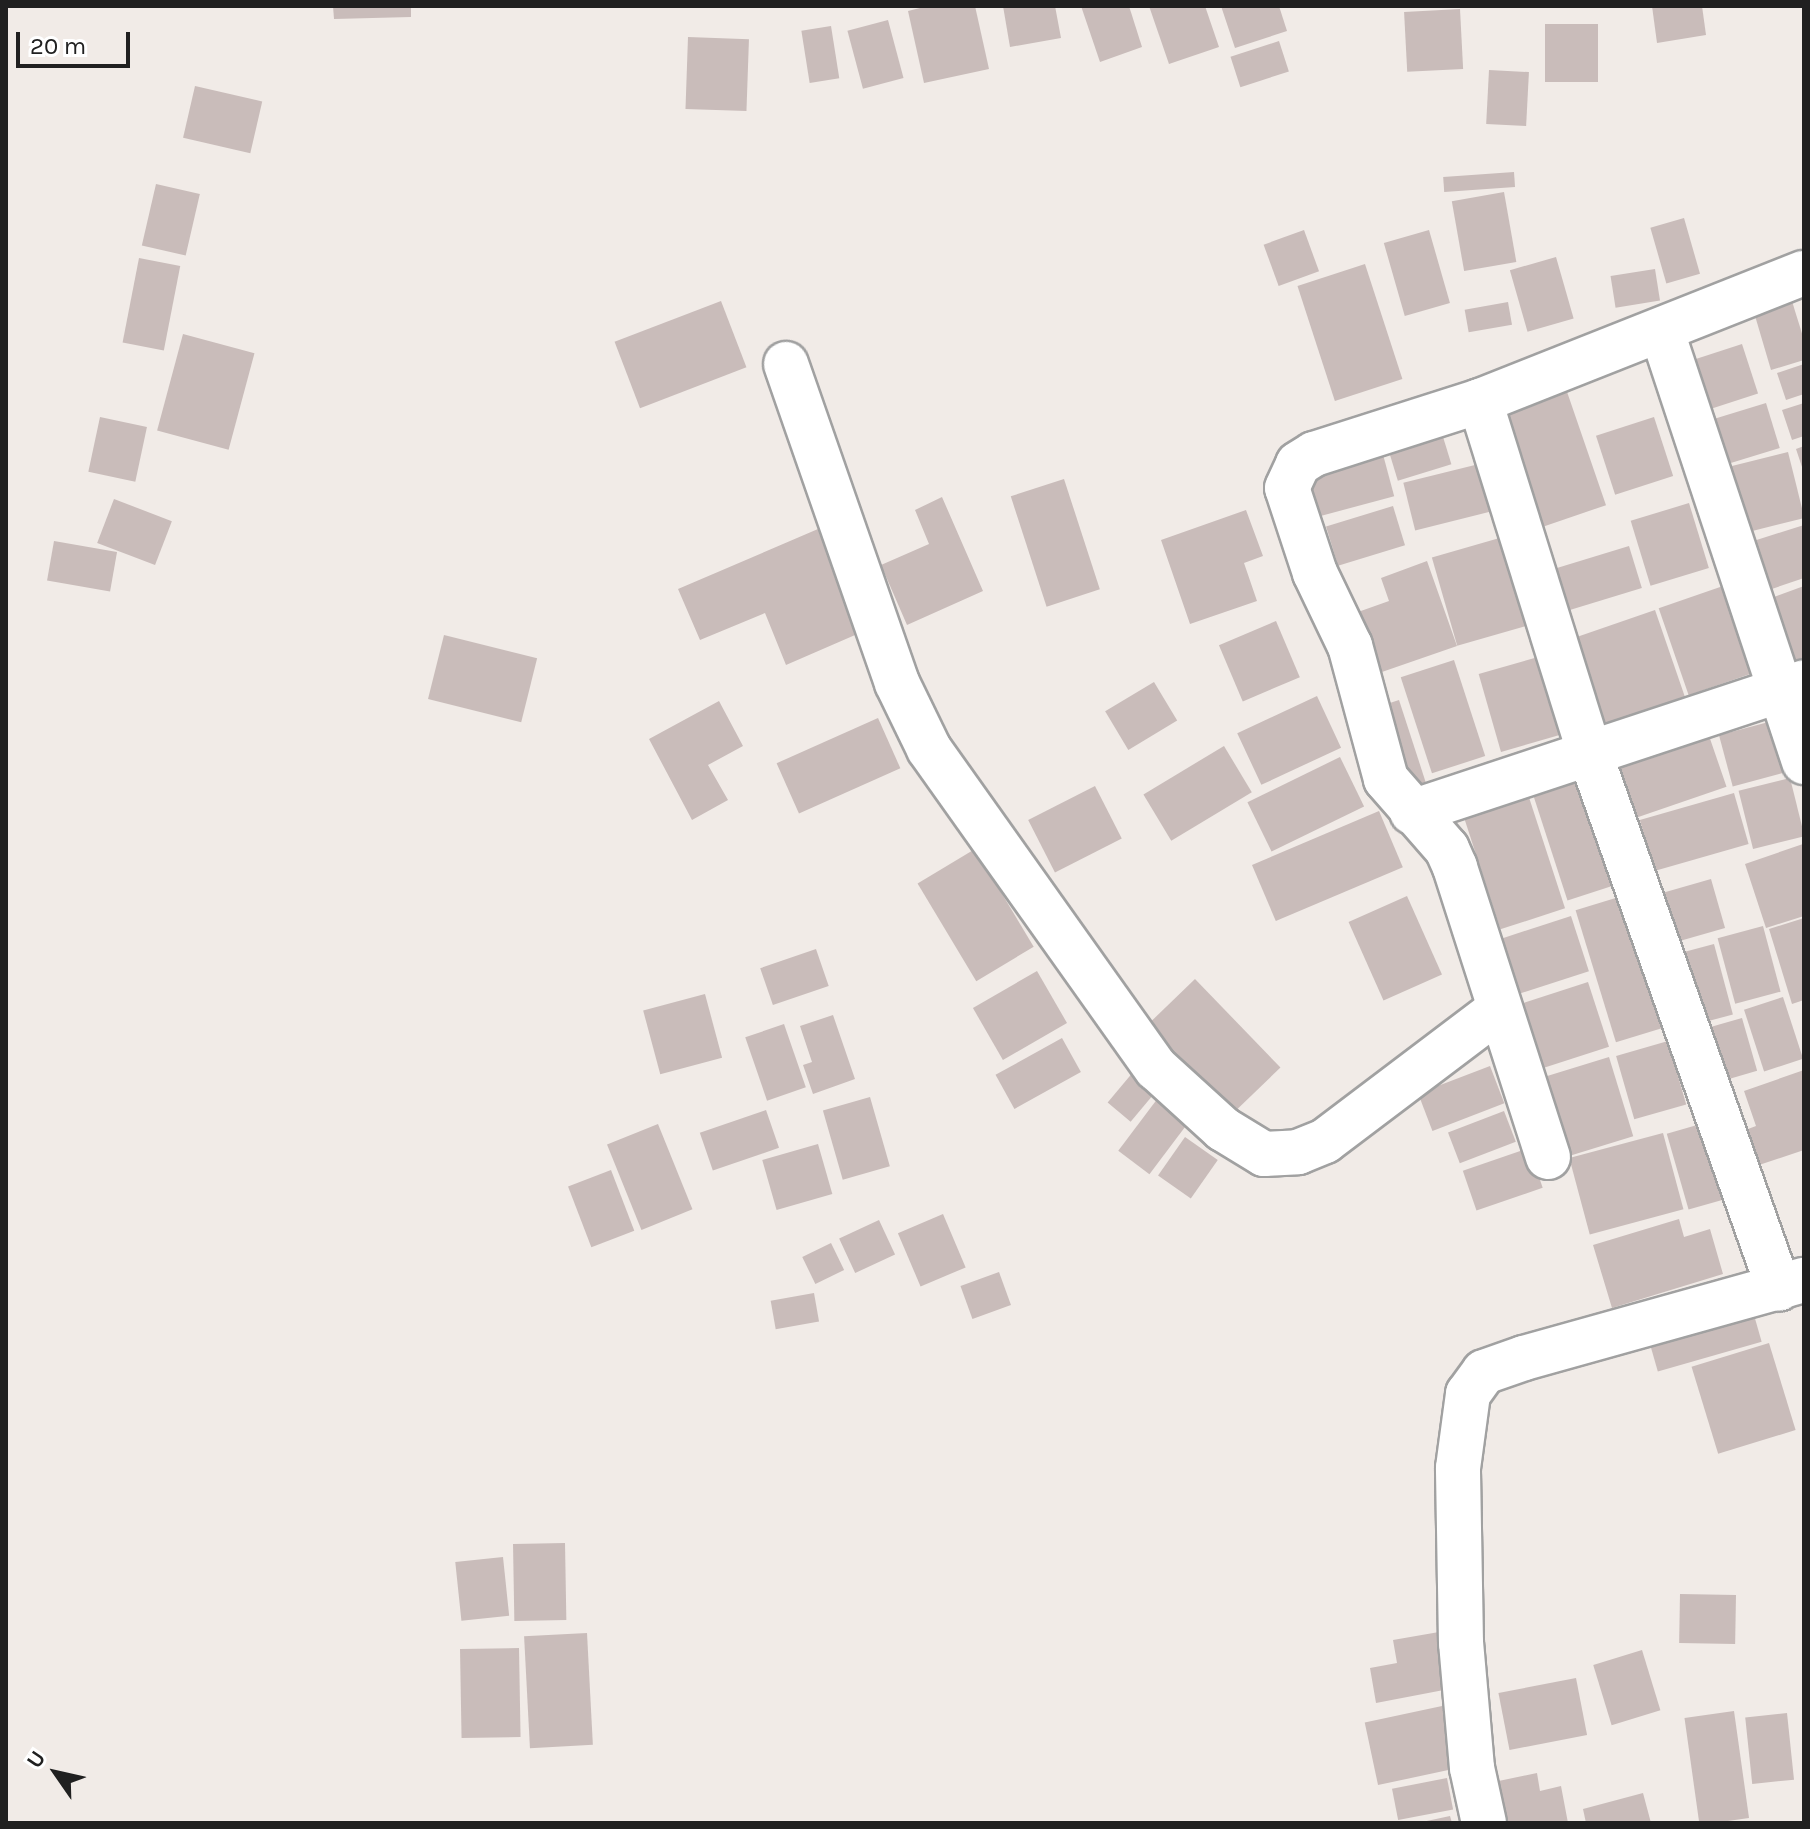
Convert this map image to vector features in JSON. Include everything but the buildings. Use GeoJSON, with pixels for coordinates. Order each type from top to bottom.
{"type":"FeatureCollection","features":[{"type":"Feature","properties":{"kind":"street"},"geometry":{"type":"LineString","coordinates":[[1548,1157],[1498,1010],[1455,867],[1447,849],[1386,779],[1350,646],[1315,573],[1287,488],[1298,464],[1314,454],[1480,401],[1662,332],[1804,273]]}},
{"type":"Feature","properties":{"kind":"street"},"geometry":{"type":"LineString","coordinates":[[1662,332],[1792,686],[1804,762]]}},
{"type":"Feature","properties":{"kind":"street"},"geometry":{"type":"LineString","coordinates":[[786,364],[897,683],[929,749],[1156,1068],[1223,1129],[1264,1154],[1298,1152],[1325,1141],[1498,1010]]}},
{"type":"Feature","properties":{"kind":"street"},"geometry":{"type":"LineString","coordinates":[[1480,401],[1590,754],[1792,1285],[1524,1358],[1484,1372],[1468,1394],[1458,1468],[1461,1643],[1472,1768],[1484,1823]]}},
{"type":"Feature","properties":{"kind":"street"},"geometry":{"type":"LineString","coordinates":[[1412,812],[1792,686]]}}]}
